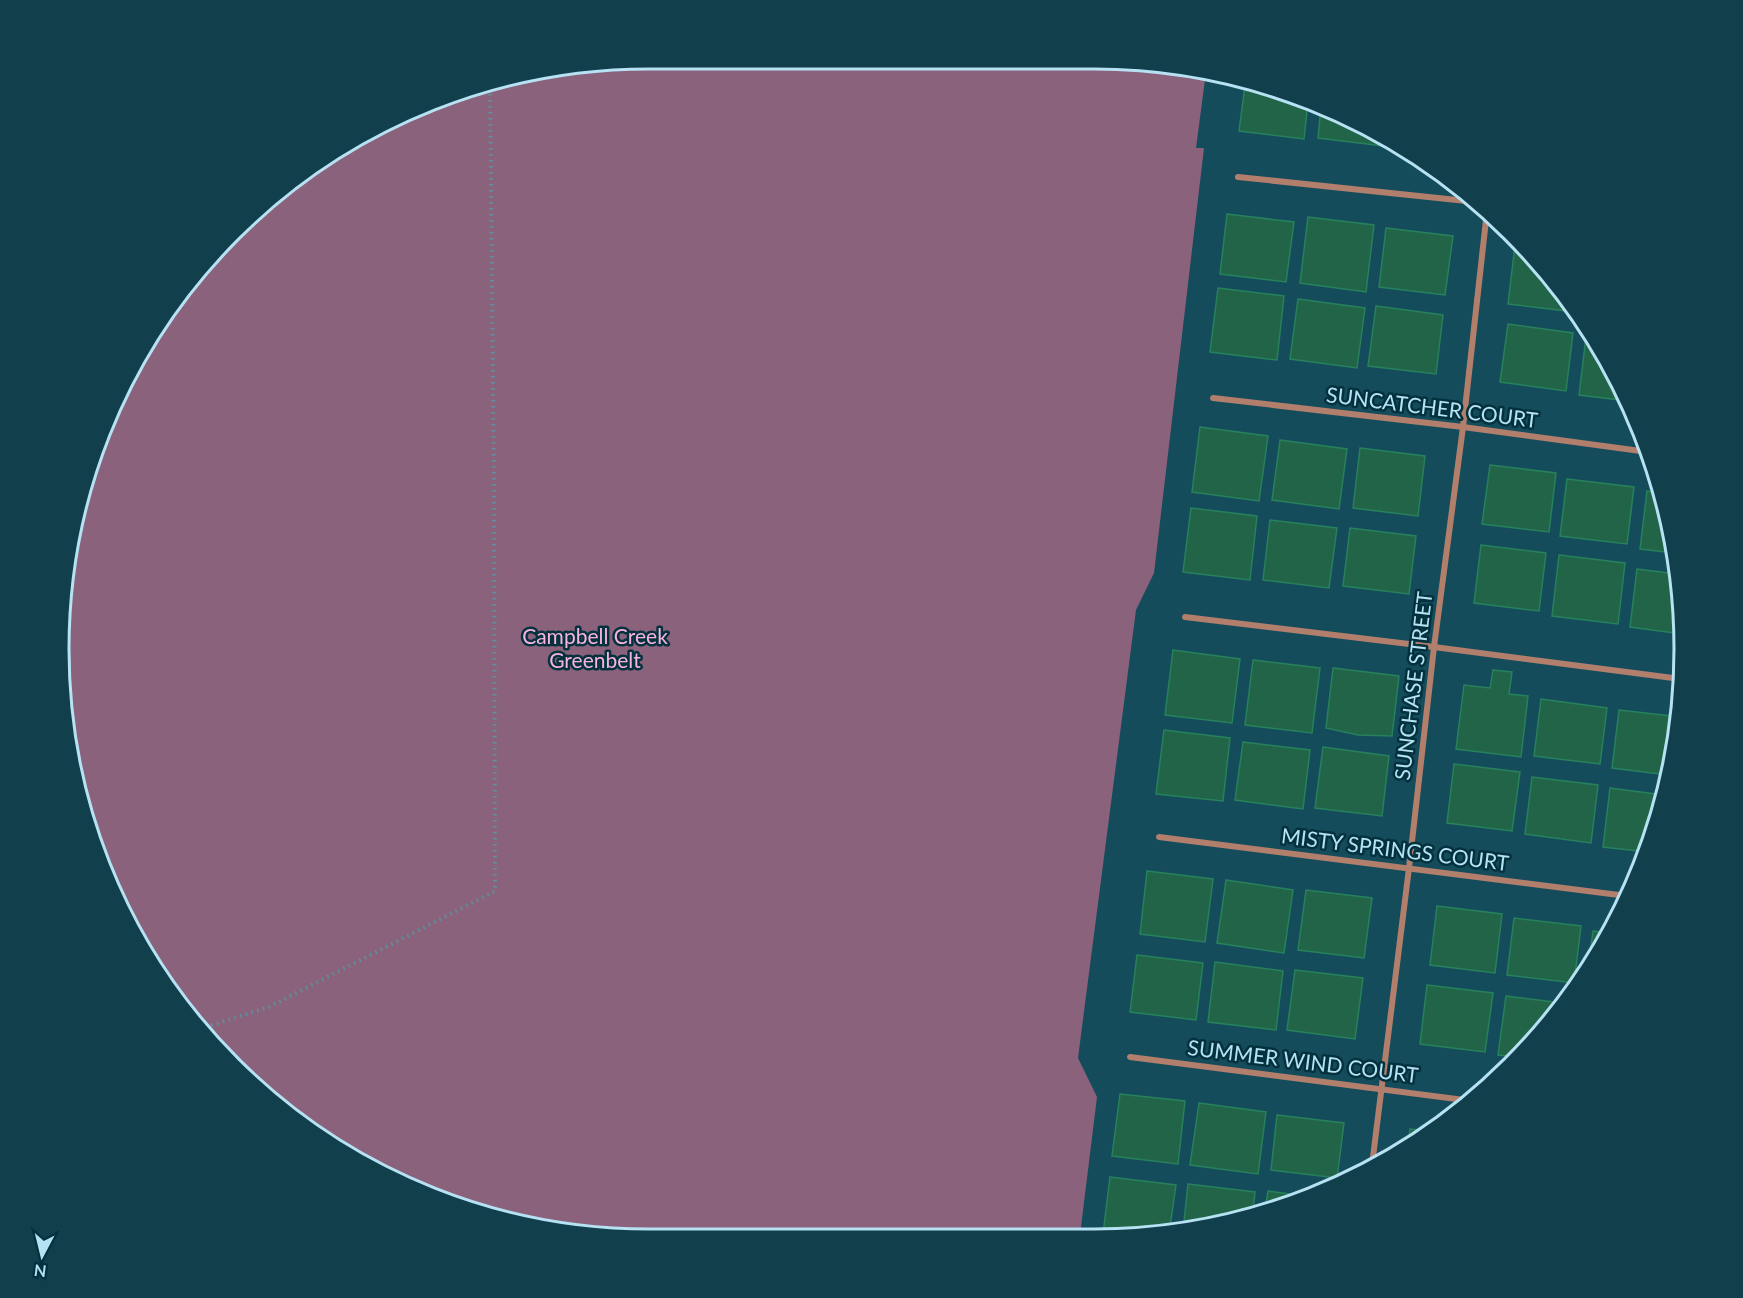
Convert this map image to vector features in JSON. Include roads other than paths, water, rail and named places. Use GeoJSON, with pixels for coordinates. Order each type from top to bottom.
{"type":"FeatureCollection","features":[{"type":"Feature","properties":{"kind":"street"},"geometry":{"type":"LineString","coordinates":[[1238,177],[1461,200]]}},
{"type":"Feature","properties":{"kind":"street","name":"SUNCHASE STREET"},"geometry":{"type":"LineString","coordinates":[[1373,1157],[1434,647],[1463,428],[1486,222]]}},
{"type":"Feature","properties":{"kind":"street","name":"SUNCATCHER COURT"},"geometry":{"type":"LineString","coordinates":[[1213,398],[1639,451]]}},
{"type":"Feature","properties":{"kind":"street"},"geometry":{"type":"LineString","coordinates":[[1185,618],[1673,678]]}},
{"type":"Feature","properties":{"kind":"street","name":"MISTY SPRINGS COURT"},"geometry":{"type":"LineString","coordinates":[[1159,837],[1619,895]]}},
{"type":"Feature","properties":{"kind":"street","name":"SUMMER WIND COURT"},"geometry":{"type":"LineString","coordinates":[[1130,1057],[1459,1099]]}},
{"type":"Feature","properties":{"kind":"park label","name":"Campbell Creek Greenbelt"},"geometry":{"type":"Point","coordinates":[595,649]}}]}
